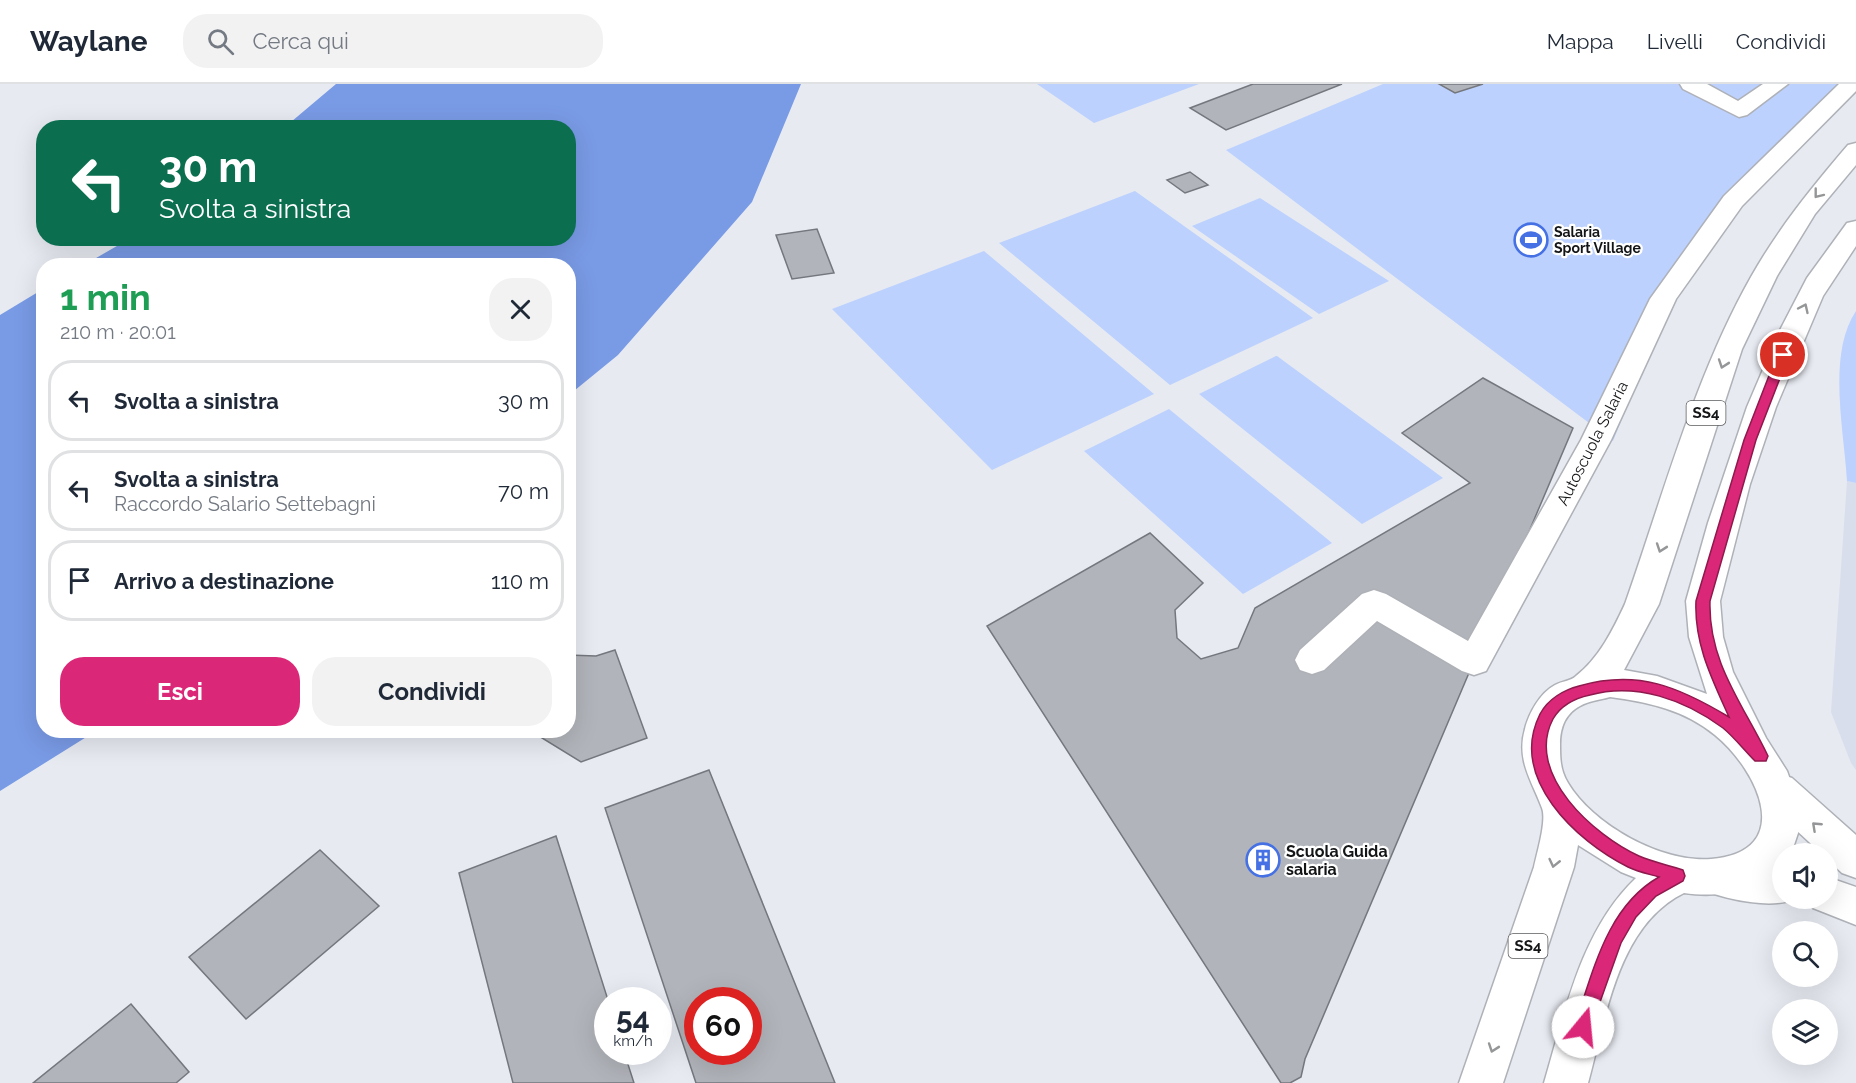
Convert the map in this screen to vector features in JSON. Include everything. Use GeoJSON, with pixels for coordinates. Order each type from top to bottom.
{"type":"FeatureCollection","features":[{"type":"Feature","properties":{"kind":"main road"},"geometry":{"type":"LineString","coordinates":[[1691,84],[1739,110],[1777,84]]}},
{"type":"Feature","properties":{"kind":"main road","name":"Autoscuola Salaria"},"geometry":{"type":"LineString","coordinates":[[1312,660],[1374,603],[1474,661],[1596,440],[1663,299],[1733,201],[1851,84]]}},
{"type":"Feature","properties":{"kind":"main road","name":"SS4"},"geometry":{"type":"LineString","coordinates":[[1585,690],[1616,657],[1642,604],[1728,349],[1764,276],[1805,211],[1856,150]]}},
{"type":"Feature","properties":{"kind":"main road"},"geometry":{"type":"LineString","coordinates":[[1856,228],[1811,294],[1774,376],[1750,440],[1703,601],[1702,621],[1708,653],[1736,716],[1779,790],[1856,860]]}},
{"type":"Feature","properties":{"kind":"main road"},"geometry":{"type":"LineString","coordinates":[[1760,756],[1729,724],[1691,702],[1648,687],[1610,684],[1567,695],[1547,716],[1539,745],[1545,776],[1562,805],[1591,835],[1634,862],[1677,876],[1719,878],[1772,885]]}},
{"type":"Feature","properties":{"kind":"main road"},"geometry":{"type":"LineString","coordinates":[[1719,878],[1748,870],[1772,851],[1783,823],[1779,790]]}},
{"type":"Feature","properties":{"kind":"main road","name":"SS4"},"geometry":{"type":"LineString","coordinates":[[1481,1083],[1554,867],[1561,831],[1562,805]]}},
{"type":"Feature","properties":{"kind":"main road"},"geometry":{"type":"LineString","coordinates":[[1566,1083],[1594,989],[1613,939],[1630,912],[1650,891],[1677,876]]}},
{"type":"Feature","properties":{"kind":"main road"},"geometry":{"type":"LineString","coordinates":[[1838,900],[1856,906]]}},
{"type":"Feature","properties":{"kind":"shaded area"},"geometry":{"type":"Polygon","coordinates":[[[1037,84],[1199,84],[1094,123],[1037,84]]]}},
{"type":"Feature","properties":{"kind":"shaded area","name":"Salaria Sport Village"},"geometry":{"type":"Polygon","coordinates":[[[1383,84],[1850,84],[1765,168],[1666,311],[1613,441],[1226,150],[1383,84]]]}},
{"type":"Feature","properties":{"kind":"shaded area"},"geometry":{"type":"Polygon","coordinates":[[[1135,191],[1313,318],[1170,385],[999,243],[1135,191]]]}},
{"type":"Feature","properties":{"kind":"shaded area"},"geometry":{"type":"Polygon","coordinates":[[[1260,198],[1389,281],[1319,314],[1192,226],[1260,198]]]}},
{"type":"Feature","properties":{"kind":"shaded area"},"geometry":{"type":"Polygon","coordinates":[[[984,251],[1154,394],[992,470],[832,309],[984,251]]]}},
{"type":"Feature","properties":{"kind":"shaded area"},"geometry":{"type":"Polygon","coordinates":[[[1856,311],[1856,483],[1847,481],[1841,416],[1840,370],[1847,329],[1856,311]]]}},
{"type":"Feature","properties":{"kind":"shaded area"},"geometry":{"type":"Polygon","coordinates":[[[1277,356],[1443,478],[1362,524],[1199,394],[1277,356]]]}},
{"type":"Feature","properties":{"kind":"shaded area"},"geometry":{"type":"Polygon","coordinates":[[[1169,409],[1332,543],[1243,594],[1084,451],[1169,409]]]}},
{"type":"Feature","properties":{"kind":"shaded area"},"geometry":{"type":"Polygon","coordinates":[[[1847,481],[1856,483],[1856,770],[1851,763],[1831,712],[1847,481]]]}},
{"type":"Feature","properties":{"kind":"water"},"geometry":{"type":"Polygon","coordinates":[[[336,84],[801,84],[752,202],[618,355],[576,389],[576,258],[96,258],[117,246],[576,246],[576,120],[293,120],[336,84]]]}},
{"type":"Feature","properties":{"kind":"water"},"geometry":{"type":"Polygon","coordinates":[[[36,293],[36,738],[85,738],[0,791],[0,315],[36,293]]]}},
{"type":"Feature","properties":{"kind":"building"},"geometry":{"type":"Polygon","coordinates":[[[1253,84],[1342,84],[1226,130],[1190,108],[1253,84]]]}},
{"type":"Feature","properties":{"kind":"building"},"geometry":{"type":"Polygon","coordinates":[[[1439,84],[1483,84],[1455,93],[1439,84]]]}},
{"type":"Feature","properties":{"kind":"building"},"geometry":{"type":"Polygon","coordinates":[[[1190,172],[1208,185],[1185,193],[1167,180],[1190,172]]]}},
{"type":"Feature","properties":{"kind":"building"},"geometry":{"type":"Polygon","coordinates":[[[817,229],[834,273],[792,279],[776,235],[817,229]]]}},
{"type":"Feature","properties":{"kind":"building","name":"Scuola Guida salaria"},"geometry":{"type":"Polygon","coordinates":[[[1483,378],[1573,428],[1305,1059],[1301,1077],[1290,1083],[1281,1083],[987,626],[1150,533],[1203,583],[1175,610],[1177,638],[1201,659],[1238,648],[1255,608],[1470,483],[1402,433],[1483,378]]]}},
{"type":"Feature","properties":{"kind":"building"},"geometry":{"type":"Polygon","coordinates":[[[615,650],[647,738],[581,762],[542,738],[576,738],[576,655],[596,656],[615,650]]]}},
{"type":"Feature","properties":{"kind":"building"},"geometry":{"type":"Polygon","coordinates":[[[709,770],[835,1083],[696,1083],[690,1065],[762,1065],[762,987],[684,987],[684,1047],[672,1010],[672,987],[664,987],[605,808],[709,770]]]}},
{"type":"Feature","properties":{"kind":"building"},"geometry":{"type":"Polygon","coordinates":[[[556,836],[604,987],[594,987],[594,1065],[628,1065],[634,1083],[513,1083],[459,873],[556,836]]]}},
{"type":"Feature","properties":{"kind":"building"},"geometry":{"type":"Polygon","coordinates":[[[320,850],[379,906],[246,1019],[189,957],[320,850]]]}},
{"type":"Feature","properties":{"kind":"building"},"geometry":{"type":"Polygon","coordinates":[[[131,1004],[189,1072],[176,1083],[33,1083],[131,1004]]]}},
{"type":"Feature","properties":{"kind":"place","name":"Salaria Sport Village"},"geometry":{"type":"Point","coordinates":[1531,240]}},
{"type":"Feature","properties":{"kind":"place","name":"Scuola Guida salaria"},"geometry":{"type":"Point","coordinates":[1263,860]}},
{"type":"Feature","properties":{"kind":"route"},"geometry":{"type":"LineString","coordinates":[[1583,1027],[1594,989],[1613,939],[1630,912],[1650,891],[1677,876],[1634,862],[1591,835],[1562,805],[1545,776],[1539,745],[1547,716],[1567,695],[1610,684],[1648,687],[1691,702],[1729,724],[1760,756],[1736,716],[1708,653],[1702,621],[1703,601],[1750,440],[1783,355]]}}]}
